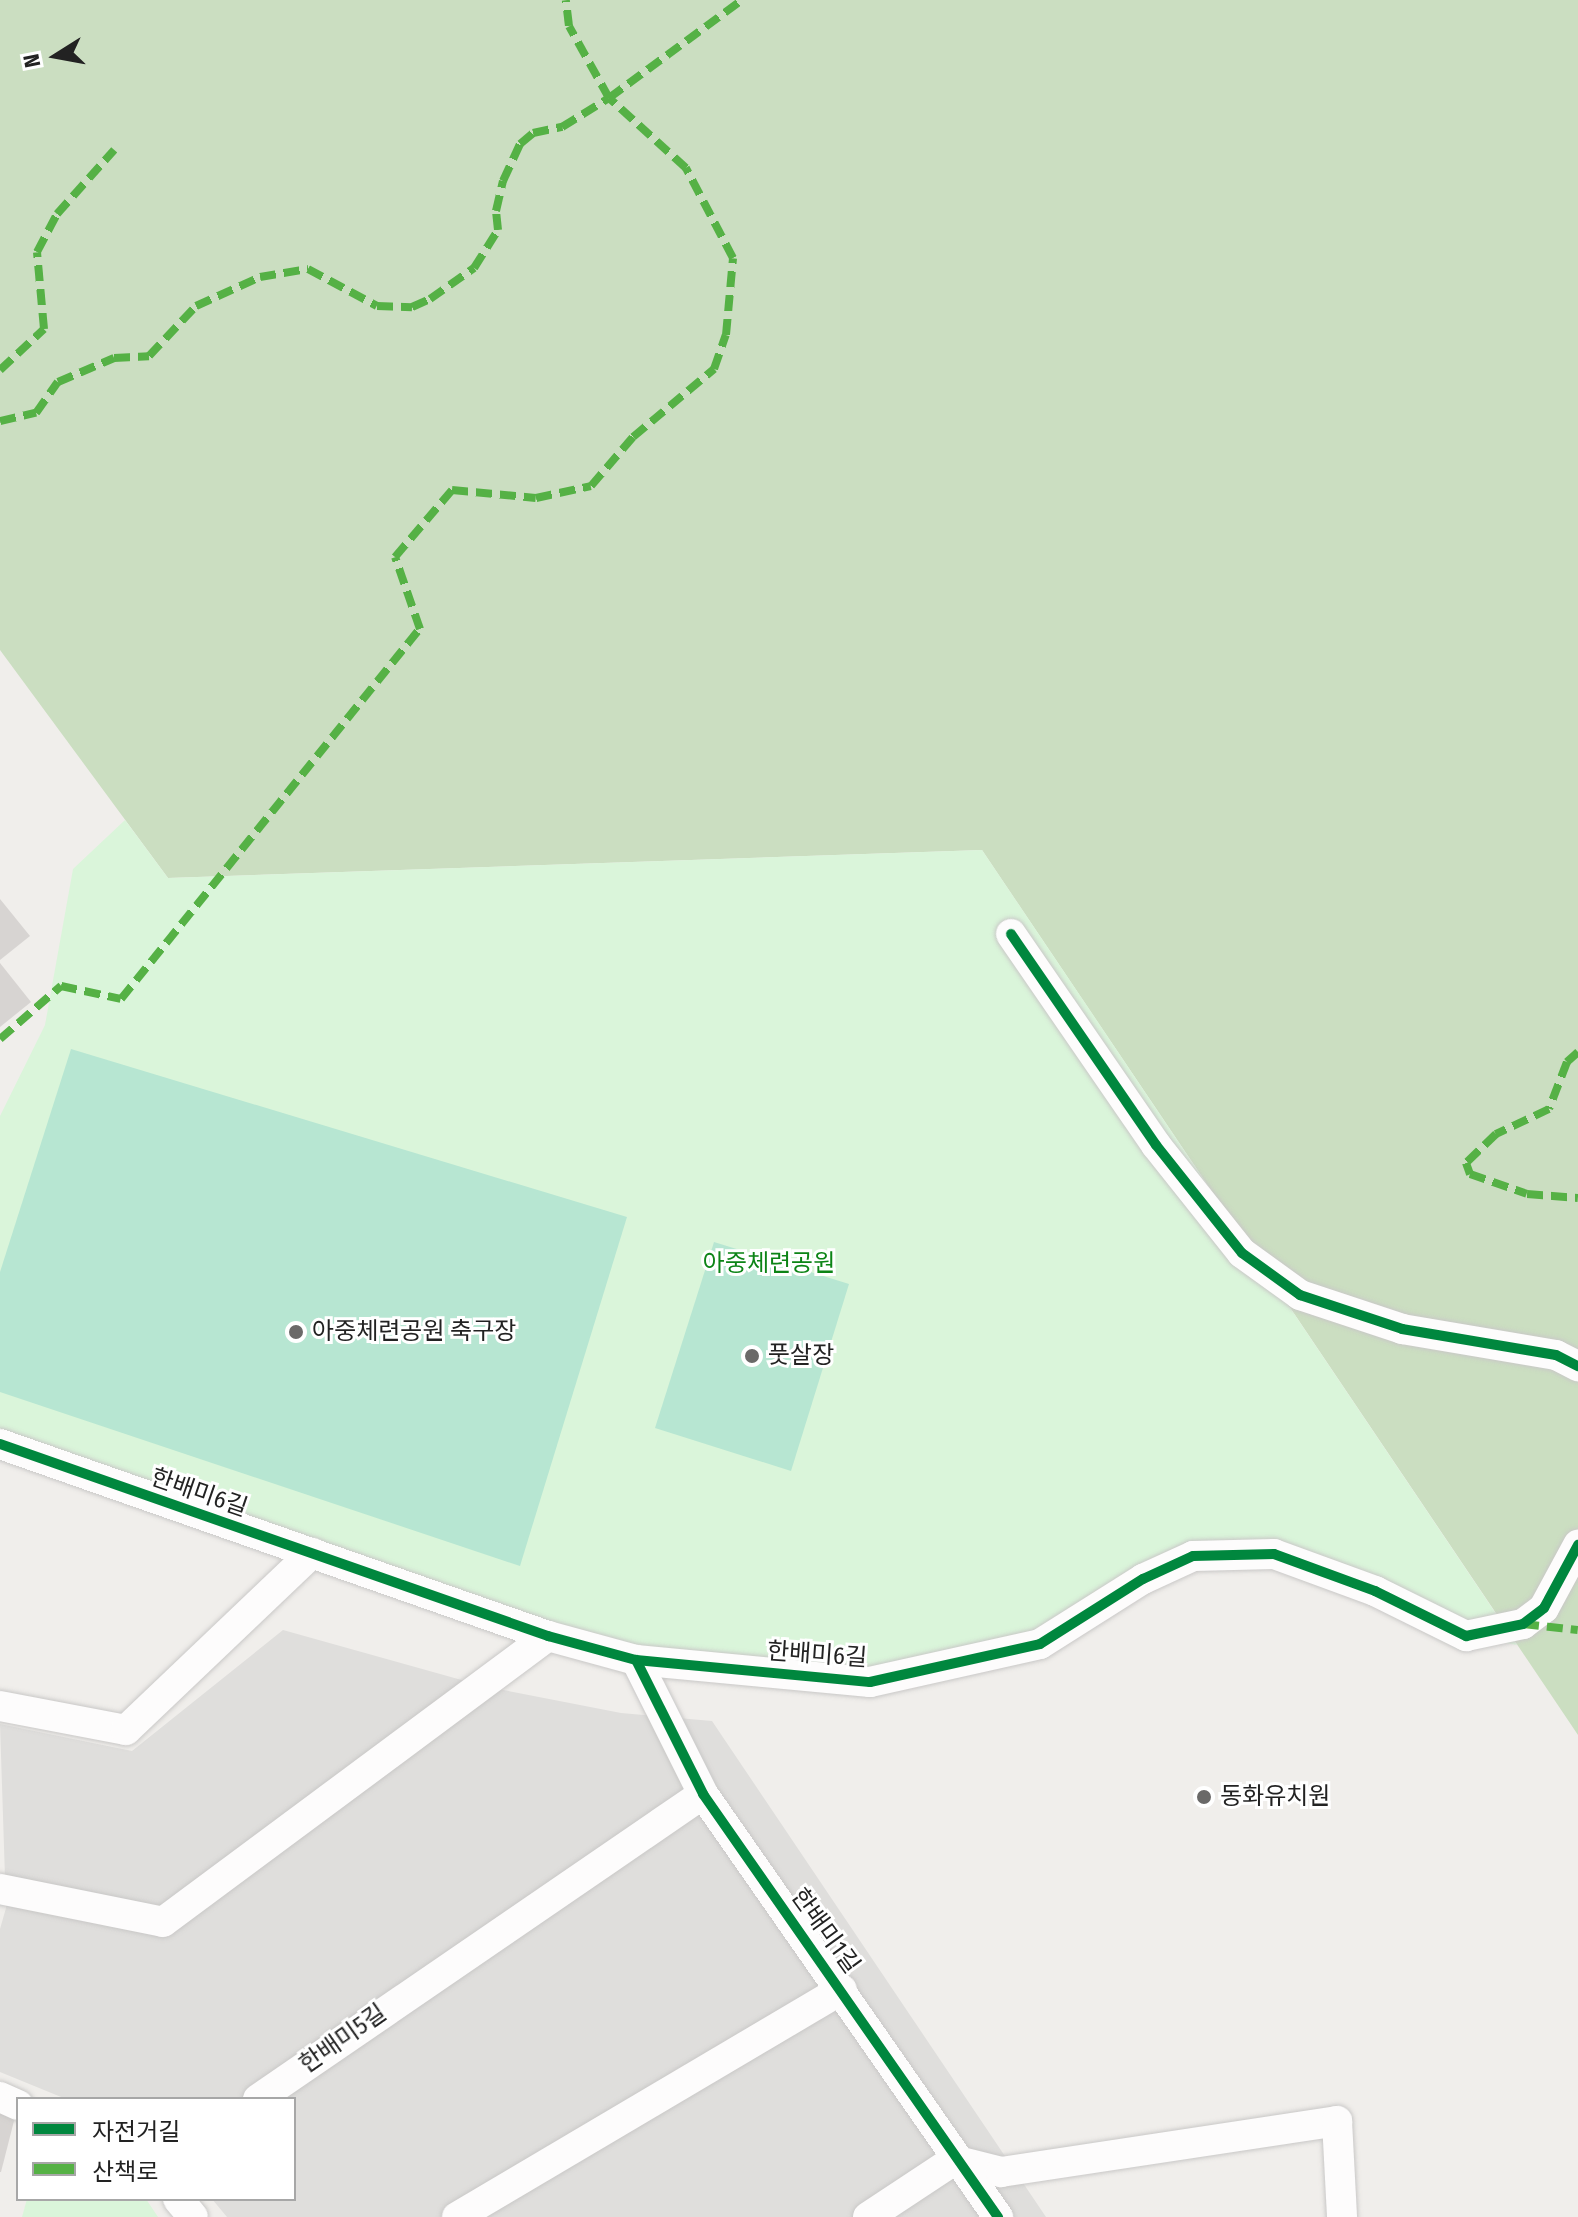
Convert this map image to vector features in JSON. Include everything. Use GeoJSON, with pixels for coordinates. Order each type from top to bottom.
{"type":"FeatureCollection","features":[{"type":"Feature","properties":{"kind":"street"},"geometry":{"type":"LineString","coordinates":[[1011,934],[1156,1145],[1242,1253],[1300,1295],[1402,1329],[1556,1355],[1578,1366]]}},
{"type":"Feature","properties":{"kind":"street","name":"한배미6길"},"geometry":{"type":"LineString","coordinates":[[0,1444],[548,1636],[636,1660],[870,1682],[1040,1644],[1143,1579],[1193,1556],[1274,1554],[1375,1591],[1466,1636],[1523,1624],[1544,1608],[1578,1545]]}},
{"type":"Feature","properties":{"kind":"street"},"geometry":{"type":"LineString","coordinates":[[0,1706],[126,1730],[312,1553]]}},
{"type":"Feature","properties":{"kind":"street"},"geometry":{"type":"LineString","coordinates":[[0,1889],[163,1922],[548,1636]]}},
{"type":"Feature","properties":{"kind":"street","name":"한배미1길"},"geometry":{"type":"LineString","coordinates":[[636,1660],[703,1794],[842,1989],[954,2160],[998,2217]]}},
{"type":"Feature","properties":{"kind":"street","name":"한배미5길"},"geometry":{"type":"LineString","coordinates":[[261,2097],[428,1979],[703,1794]]}},
{"type":"Feature","properties":{"kind":"street","name":"한배미1길"},"geometry":{"type":"LineString","coordinates":[[457,2217],[842,1989]]}},
{"type":"Feature","properties":{"kind":"street"},"geometry":{"type":"LineString","coordinates":[[868,2217],[954,2160],[1001,2172],[1337,2121],[1342,2217]]}},
{"type":"Feature","properties":{"kind":"street"},"geometry":{"type":"LineString","coordinates":[[180,2201],[193,2217]]}},
{"type":"Feature","properties":{"kind":"shaded area"},"geometry":{"type":"Polygon","coordinates":[[[283,1630],[483,1686],[621,1713],[712,1721],[1046,2217],[227,2217],[214,2201],[296,2201],[296,2097],[61,2097],[0,2072],[0,1929],[6,1908],[0,1724],[132,1751],[283,1630]]]}},
{"type":"Feature","properties":{"kind":"green space"},"geometry":{"type":"Polygon","coordinates":[[[0,0],[1578,0],[1578,1735],[982,850],[168,878],[0,650],[0,0]]]}},
{"type":"Feature","properties":{"kind":"green space","name":"아중체련공원"},"geometry":{"type":"Polygon","coordinates":[[[125,820],[168,878],[982,850],[1517,1645],[1466,1636],[1320,1571],[1193,1556],[1040,1644],[870,1682],[636,1660],[0,1444],[0,1116],[45,1025],[73,869],[125,820]]]}},
{"type":"Feature","properties":{"kind":"green space","name":"아중체련공원 축구장"},"geometry":{"type":"Polygon","coordinates":[[[71,1049],[627,1217],[520,1566],[0,1392],[0,1272],[71,1049]]]}},
{"type":"Feature","properties":{"kind":"green space","name":"풋살장"},"geometry":{"type":"Polygon","coordinates":[[[714,1242],[849,1284],[791,1471],[655,1428],[714,1242]]]}},
{"type":"Feature","properties":{"kind":"green space"},"geometry":{"type":"Polygon","coordinates":[[[26,2201],[147,2201],[158,2217],[22,2217],[26,2201]]]}},
{"type":"Feature","properties":{"kind":"building"},"geometry":{"type":"Polygon","coordinates":[[[0,899],[30,936],[0,960],[0,899]]]}},
{"type":"Feature","properties":{"kind":"building"},"geometry":{"type":"Polygon","coordinates":[[[0,963],[31,1002],[0,1027],[0,963]]]}},
{"type":"Feature","properties":{"kind":"building"},"geometry":{"type":"Polygon","coordinates":[[[0,2109],[16,2113],[1,2172],[0,2172],[0,2109]]]}},
{"type":"Feature","properties":{"kind":"marked path"},"geometry":{"type":"LineString","coordinates":[[0,1039],[61,986],[121,999],[420,629],[395,557],[452,490],[536,498],[591,486],[633,437],[714,369],[726,335],[733,258],[686,168],[609,98],[569,26],[566,0]]}},
{"type":"Feature","properties":{"kind":"marked path"},"geometry":{"type":"LineString","coordinates":[[0,421],[36,413],[58,382],[114,358],[149,356],[196,306],[260,277],[308,269],[377,306],[412,307],[430,299],[474,268],[498,230],[496,211],[503,181],[520,144],[533,133],[562,127],[609,98],[742,0]]}},
{"type":"Feature","properties":{"kind":"marked path"},"geometry":{"type":"LineString","coordinates":[[0,370],[44,329],[37,252],[57,214],[114,150]]}},
{"type":"Feature","properties":{"kind":"marked path"},"geometry":{"type":"LineString","coordinates":[[1578,1052],[1567,1062],[1549,1109],[1496,1134],[1466,1163],[1470,1174],[1527,1194],[1578,1198]]}},
{"type":"Feature","properties":{"kind":"marked path"},"geometry":{"type":"LineString","coordinates":[[1523,1624],[1578,1630]]}},
{"type":"Feature","properties":{"kind":"cycle path"},"geometry":{"type":"LineString","coordinates":[[1011,934],[1156,1145],[1242,1253],[1300,1295],[1402,1329],[1556,1355],[1578,1366]]}},
{"type":"Feature","properties":{"kind":"cycle path"},"geometry":{"type":"LineString","coordinates":[[0,1444],[548,1636],[636,1660],[870,1682],[1040,1644],[1143,1579],[1193,1556],[1274,1554],[1375,1591],[1466,1636],[1523,1624],[1544,1608],[1578,1545]]}},
{"type":"Feature","properties":{"kind":"cycle path"},"geometry":{"type":"LineString","coordinates":[[636,1660],[703,1794],[998,2217]]}},
{"type":"Feature","properties":{"kind":"place","name":"아중체련공원 축구장"},"geometry":{"type":"Point","coordinates":[296,1332]}},
{"type":"Feature","properties":{"kind":"place","name":"풋살장"},"geometry":{"type":"Point","coordinates":[752,1356]}},
{"type":"Feature","properties":{"kind":"place","name":"동화유치원"},"geometry":{"type":"Point","coordinates":[1204,1797]}}]}
